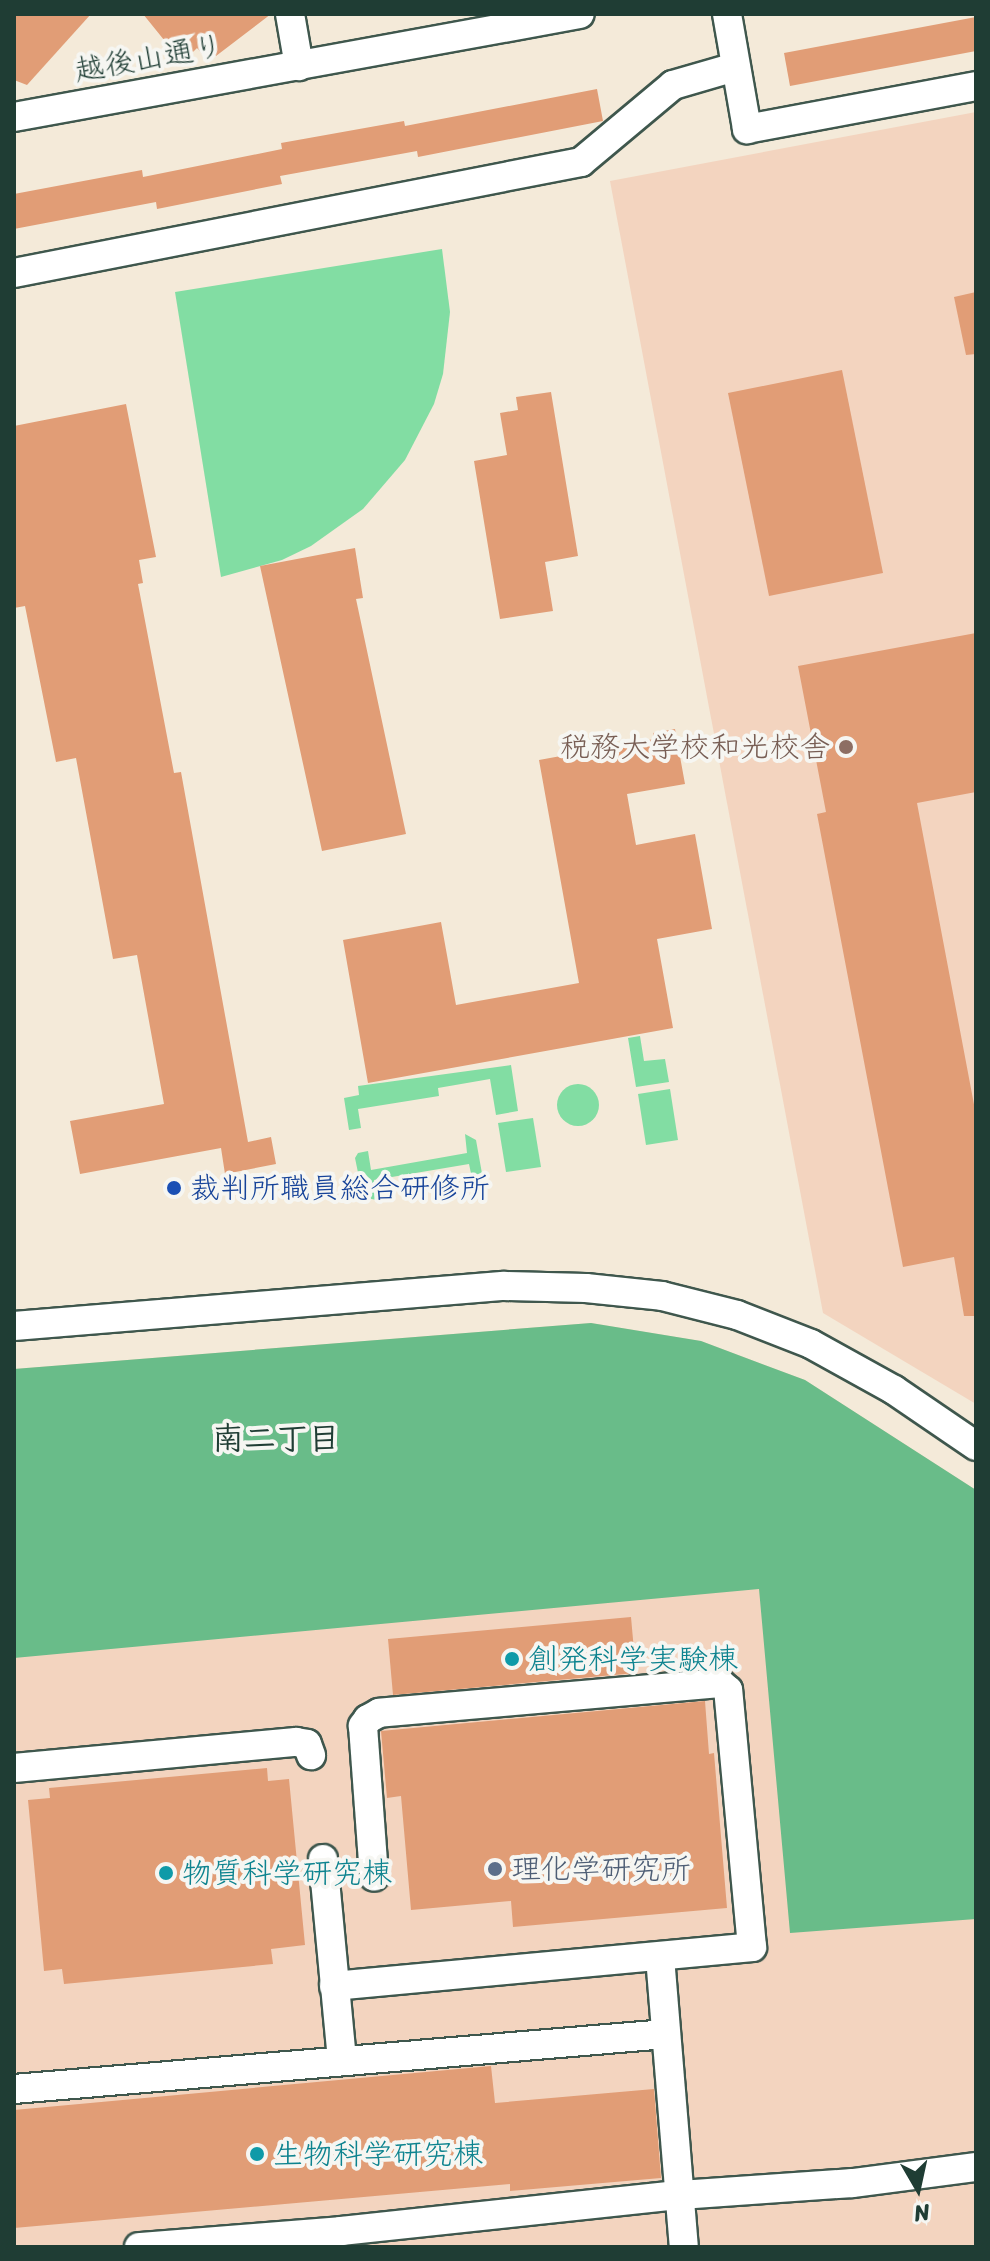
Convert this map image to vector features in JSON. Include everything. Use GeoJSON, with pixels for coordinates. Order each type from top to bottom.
{"type":"FeatureCollection","features":[{"type":"Feature","properties":{"kind":"street"},"geometry":{"type":"LineString","coordinates":[[290,14],[299,66]]}},
{"type":"Feature","properties":{"kind":"street","name":"越後山通り"},"geometry":{"type":"LineString","coordinates":[[14,117],[580,14]]}},
{"type":"Feature","properties":{"kind":"street"},"geometry":{"type":"LineString","coordinates":[[727,14],[747,129],[976,86]]}},
{"type":"Feature","properties":{"kind":"street"},"geometry":{"type":"LineString","coordinates":[[14,273],[581,162],[673,85],[735,67]]}},
{"type":"Feature","properties":{"kind":"street"},"geometry":{"type":"LineString","coordinates":[[14,1326],[504,1286],[586,1288],[662,1296],[737,1315],[811,1344],[894,1390],[976,1446]]}},
{"type":"Feature","properties":{"kind":"street"},"geometry":{"type":"LineString","coordinates":[[334,1986],[752,1947],[731,1699],[720,1683],[379,1713],[363,1726],[374,1877]]}},
{"type":"Feature","properties":{"kind":"street"},"geometry":{"type":"LineString","coordinates":[[14,1768],[296,1742],[307,1744],[311,1755]]}},
{"type":"Feature","properties":{"kind":"street"},"geometry":{"type":"LineString","coordinates":[[323,1859],[342,2061]]}},
{"type":"Feature","properties":{"kind":"street"},"geometry":{"type":"LineString","coordinates":[[660,1957],[684,2247]]}},
{"type":"Feature","properties":{"kind":"street"},"geometry":{"type":"LineString","coordinates":[[14,2089],[666,2034]]}},
{"type":"Feature","properties":{"kind":"street"},"geometry":{"type":"LineString","coordinates":[[139,2247],[342,2239],[680,2195],[853,2183],[976,2167]]}},
{"type":"Feature","properties":{"kind":"shaded area","name":"税務大学校和光校舎"},"geometry":{"type":"Polygon","coordinates":[[[976,112],[976,1404],[823,1313],[610,181],[976,112]]]}},
{"type":"Feature","properties":{"kind":"shaded area","name":"理化学研究所"},"geometry":{"type":"Polygon","coordinates":[[[591,1323],[701,1341],[805,1380],[976,1490],[976,2247],[14,2247],[14,1369],[591,1323]]]}},
{"type":"Feature","properties":{"kind":"green space"},"geometry":{"type":"Polygon","coordinates":[[[442,249],[450,312],[443,374],[434,404],[405,460],[363,509],[311,546],[282,560],[221,577],[175,292],[442,249]]]}},
{"type":"Feature","properties":{"kind":"green space"},"geometry":{"type":"Polygon","coordinates":[[[640,1036],[644,1061],[665,1059],[669,1082],[636,1087],[628,1038],[640,1036]]]}},
{"type":"Feature","properties":{"kind":"green space"},"geometry":{"type":"Polygon","coordinates":[[[511,1065],[518,1111],[496,1115],[490,1079],[438,1088],[439,1096],[358,1109],[361,1128],[349,1130],[344,1098],[359,1095],[358,1086],[511,1065]]]}},
{"type":"Feature","properties":{"kind":"green space"},"geometry":{"type":"Polygon","coordinates":[[[578,1084],[593,1090],[599,1105],[593,1120],[578,1126],[563,1120],[557,1105],[563,1090],[578,1084]]]}},
{"type":"Feature","properties":{"kind":"green space"},"geometry":{"type":"Polygon","coordinates":[[[670,1089],[678,1140],[646,1145],[638,1094],[670,1089]]]}},
{"type":"Feature","properties":{"kind":"green space"},"geometry":{"type":"Polygon","coordinates":[[[533,1118],[541,1167],[506,1172],[498,1123],[533,1118]]]}},
{"type":"Feature","properties":{"kind":"green space"},"geometry":{"type":"Polygon","coordinates":[[[465,1134],[476,1140],[483,1179],[480,1181],[473,1183],[469,1164],[374,1180],[376,1200],[363,1197],[355,1158],[358,1153],[368,1151],[371,1170],[467,1153],[465,1134]]]}},
{"type":"Feature","properties":{"kind":"green space"},"geometry":{"type":"Polygon","coordinates":[[[591,1323],[701,1341],[805,1380],[976,1490],[976,1919],[790,1933],[759,1589],[14,1658],[14,1369],[591,1323]]]}},
{"type":"Feature","properties":{"kind":"building"},"geometry":{"type":"Polygon","coordinates":[[[14,14],[91,14],[27,85],[14,80],[14,14]]]}},
{"type":"Feature","properties":{"kind":"building"},"geometry":{"type":"Polygon","coordinates":[[[143,14],[271,14],[216,56],[210,48],[202,54],[197,48],[193,52],[188,47],[177,56],[143,14]]]}},
{"type":"Feature","properties":{"kind":"building"},"geometry":{"type":"Polygon","coordinates":[[[976,17],[976,51],[790,86],[784,53],[976,17]]]}},
{"type":"Feature","properties":{"kind":"building"},"geometry":{"type":"Polygon","coordinates":[[[597,89],[603,121],[418,157],[417,151],[280,176],[282,184],[157,209],[156,202],[14,229],[14,194],[142,170],[143,177],[282,149],[281,143],[404,121],[405,126],[597,89]]]}},
{"type":"Feature","properties":{"kind":"building"},"geometry":{"type":"Polygon","coordinates":[[[976,292],[976,354],[966,355],[954,297],[976,292]]]}},
{"type":"Feature","properties":{"kind":"building"},"geometry":{"type":"Polygon","coordinates":[[[842,370],[883,573],[769,596],[728,393],[842,370]]]}},
{"type":"Feature","properties":{"kind":"building"},"geometry":{"type":"Polygon","coordinates":[[[551,392],[578,556],[545,562],[553,611],[500,619],[474,461],[507,455],[500,413],[518,410],[516,397],[551,392]]]}},
{"type":"Feature","properties":{"kind":"building"},"geometry":{"type":"Polygon","coordinates":[[[126,404],[156,557],[139,560],[143,583],[138,584],[174,773],[181,772],[248,1142],[271,1137],[276,1164],[225,1174],[221,1148],[80,1174],[70,1121],[164,1104],[137,955],[113,959],[76,758],[56,762],[25,606],[14,608],[14,426],[126,404]]]}},
{"type":"Feature","properties":{"kind":"building"},"geometry":{"type":"Polygon","coordinates":[[[355,548],[363,598],[356,599],[406,834],[322,851],[260,566],[355,548]]]}},
{"type":"Feature","properties":{"kind":"building"},"geometry":{"type":"Polygon","coordinates":[[[976,633],[976,792],[917,803],[976,1115],[976,1316],[964,1316],[954,1257],[903,1267],[817,814],[826,812],[798,666],[976,633]]]}},
{"type":"Feature","properties":{"kind":"building"},"geometry":{"type":"Polygon","coordinates":[[[675,729],[685,784],[627,794],[636,845],[695,834],[712,929],[657,939],[673,1028],[368,1083],[343,940],[441,922],[456,1005],[579,983],[539,760],[654,739],[653,733],[675,729]]]}},
{"type":"Feature","properties":{"kind":"building","name":"創発科学実験棟"},"geometry":{"type":"Polygon","coordinates":[[[631,1617],[636,1673],[393,1695],[388,1639],[631,1617]]]}},
{"type":"Feature","properties":{"kind":"building"},"geometry":{"type":"Polygon","coordinates":[[[705,1701],[709,1754],[714,1753],[727,1908],[513,1927],[511,1901],[411,1910],[401,1796],[387,1798],[381,1731],[705,1701]]]}},
{"type":"Feature","properties":{"kind":"building","name":"物質科学研究棟"},"geometry":{"type":"Polygon","coordinates":[[[267,1768],[268,1781],[289,1779],[305,1945],[271,1949],[273,1964],[64,1984],[62,1969],[44,1971],[28,1800],[50,1798],[49,1788],[267,1768]]]}},
{"type":"Feature","properties":{"kind":"building","name":"生物科学研究棟"},"geometry":{"type":"Polygon","coordinates":[[[491,2066],[495,2103],[654,2089],[661,2178],[510,2191],[510,2184],[14,2228],[14,2110],[491,2066]]]}},
{"type":"Feature","properties":{"kind":"place","name":"税務大学校和光校舎"},"geometry":{"type":"Point","coordinates":[846,747]}},
{"type":"Feature","properties":{"kind":"place","name":"裁判所職員総合研修所"},"geometry":{"type":"Point","coordinates":[174,1188]}},
{"type":"Feature","properties":{"kind":"place","name":"創発科学実験棟"},"geometry":{"type":"Point","coordinates":[512,1659]}},
{"type":"Feature","properties":{"kind":"place","name":"理化学研究所"},"geometry":{"type":"Point","coordinates":[495,1869]}},
{"type":"Feature","properties":{"kind":"place","name":"物質科学研究棟"},"geometry":{"type":"Point","coordinates":[166,1873]}},
{"type":"Feature","properties":{"kind":"place","name":"生物科学研究棟"},"geometry":{"type":"Point","coordinates":[257,2154]}},
{"type":"Feature","properties":{"kind":"district","name":"南二丁目"},"geometry":{"type":"Point","coordinates":[276,1439]}}]}
